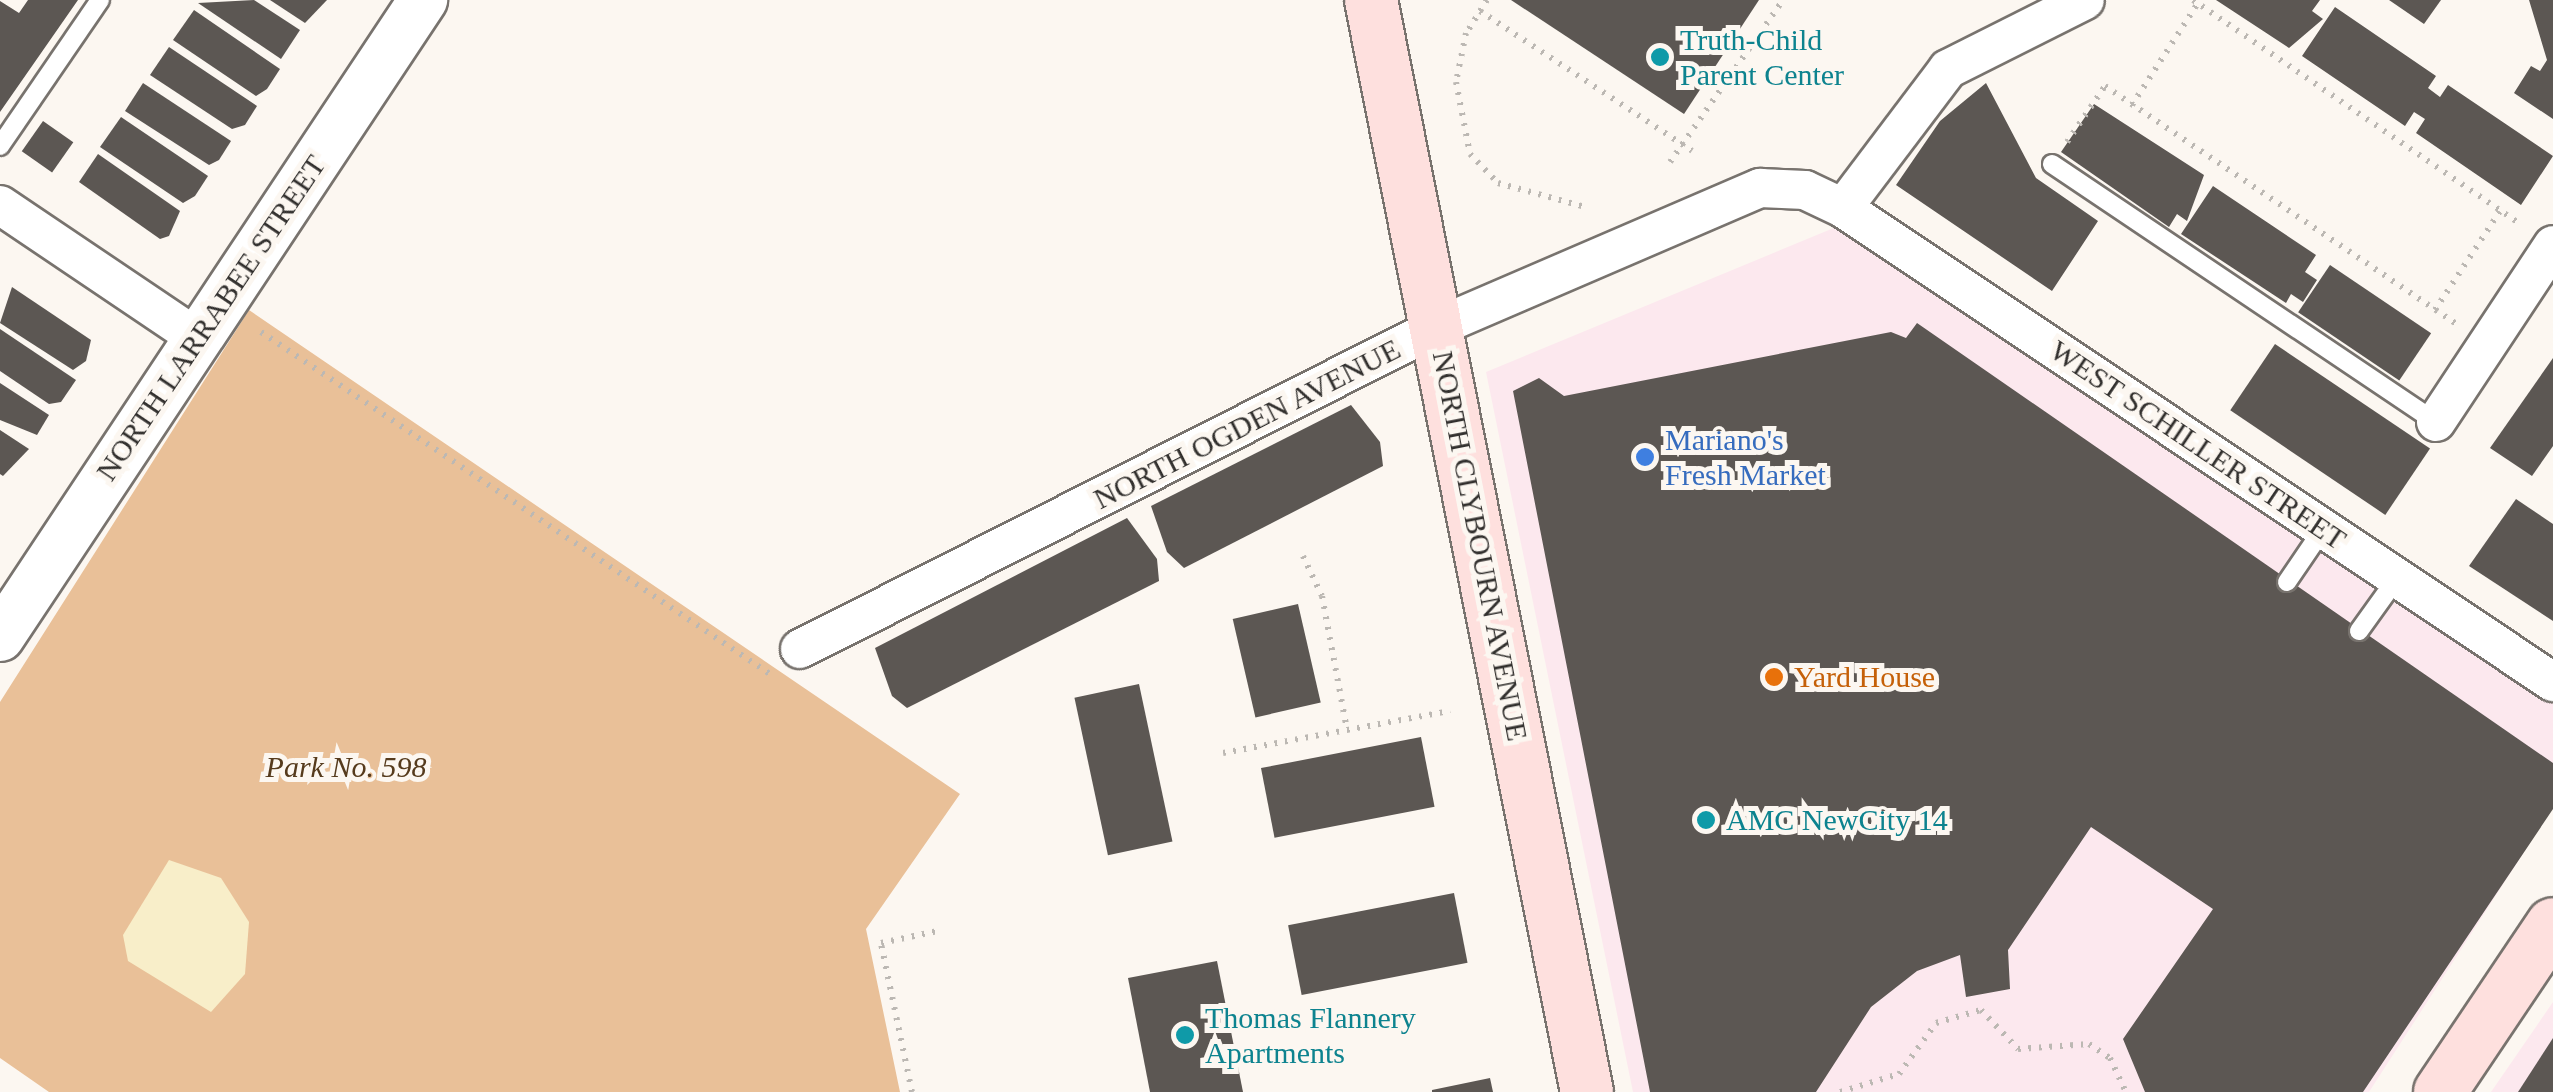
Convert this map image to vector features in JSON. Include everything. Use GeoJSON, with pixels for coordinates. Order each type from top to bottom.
{"type":"FeatureCollection","features":[{"type":"Feature","properties":{"kind":"main road","name":"NORTH CLYBOURN AVENUE"},"geometry":{"type":"LineString","coordinates":[[1371,0],[1587,1092]]}},
{"type":"Feature","properties":{"kind":"main road"},"geometry":{"type":"LineString","coordinates":[[2440,1092],[2553,924]]}},
{"type":"Feature","properties":{"kind":"street","name":"NORTH LARRABEE STREET"},"geometry":{"type":"LineString","coordinates":[[0,637],[423,0]]}},
{"type":"Feature","properties":{"kind":"street"},"geometry":{"type":"LineString","coordinates":[[1842,208],[1948,70],[2085,0]]}},
{"type":"Feature","properties":{"kind":"street","name":"NORTH OGDEN AVENUE"},"geometry":{"type":"LineString","coordinates":[[800,649],[1437,327],[1760,188],[1804,190],[1842,208]]}},
{"type":"Feature","properties":{"kind":"street"},"geometry":{"type":"LineString","coordinates":[[0,205],[196,338]]}},
{"type":"Feature","properties":{"kind":"street","name":"WEST SCHILLER STREET"},"geometry":{"type":"LineString","coordinates":[[1842,208],[2553,682]]}},
{"type":"Feature","properties":{"kind":"street"},"geometry":{"type":"LineString","coordinates":[[2436,422],[2538,236]]}},
{"type":"Feature","properties":{"kind":"lane"},"geometry":{"type":"LineString","coordinates":[[0,146],[100,0]]}},
{"type":"Feature","properties":{"kind":"lane"},"geometry":{"type":"LineString","coordinates":[[2052,164],[2436,422]]}},
{"type":"Feature","properties":{"kind":"lane"},"geometry":{"type":"LineString","coordinates":[[2288,582],[2323,529]]}},
{"type":"Feature","properties":{"kind":"lane"},"geometry":{"type":"LineString","coordinates":[[2358,630],[2396,578]]}},
{"type":"Feature","properties":{"kind":"path"},"geometry":{"type":"LineString","coordinates":[[1487,0],[1456,82],[1470,154],[1498,183],[1586,208]]}},
{"type":"Feature","properties":{"kind":"path"},"geometry":{"type":"LineString","coordinates":[[1670,162],[1783,0]]}},
{"type":"Feature","properties":{"kind":"path"},"geometry":{"type":"LineString","coordinates":[[2132,105],[2196,2],[2538,236]]}},
{"type":"Feature","properties":{"kind":"path"},"geometry":{"type":"LineString","coordinates":[[1480,11],[1692,152]]}},
{"type":"Feature","properties":{"kind":"path"},"geometry":{"type":"LineString","coordinates":[[2052,164],[2105,86],[2458,325],[2448,340]]}},
{"type":"Feature","properties":{"kind":"path"},"geometry":{"type":"LineString","coordinates":[[2435,310],[2500,210]]}},
{"type":"Feature","properties":{"kind":"path"},"geometry":{"type":"LineString","coordinates":[[261,332],[780,681]]}},
{"type":"Feature","properties":{"kind":"path"},"geometry":{"type":"LineString","coordinates":[[1303,556],[1322,596],[1347,729]]}},
{"type":"Feature","properties":{"kind":"path"},"geometry":{"type":"LineString","coordinates":[[1223,753],[1450,710]]}},
{"type":"Feature","properties":{"kind":"path"},"geometry":{"type":"LineString","coordinates":[[912,1092],[881,943],[938,931]]}},
{"type":"Feature","properties":{"kind":"path"},"geometry":{"type":"LineString","coordinates":[[1840,1092],[1898,1074],[1936,1023],[1981,1010],[2018,1049],[2090,1044],[2110,1058],[2126,1092]]}},
{"type":"Feature","properties":{"kind":"shaded area"},"geometry":{"type":"Polygon","coordinates":[[[1858,218],[2553,682],[2553,807],[2369,1092],[1633,1092],[1486,372],[1858,218]]]}},
{"type":"Feature","properties":{"kind":"shaded area"},"geometry":{"type":"Polygon","coordinates":[[[2553,1002],[2553,1092],[2491,1092],[2553,1002]]]}},
{"type":"Feature","properties":{"kind":"green space","name":"Park No. 598"},"geometry":{"type":"Polygon","coordinates":[[[249,310],[960,794],[866,929],[900,1092],[49,1092],[0,1058],[0,702],[249,310]]]}},
{"type":"Feature","properties":{"kind":"sand"},"geometry":{"type":"Polygon","coordinates":[[[169,860],[221,878],[249,922],[245,974],[211,1012],[128,961],[123,935],[169,860]]]}},
{"type":"Feature","properties":{"kind":"building"},"geometry":{"type":"Polygon","coordinates":[[[28,0],[78,0],[0,112],[0,1],[19,13],[28,0]]]}},
{"type":"Feature","properties":{"kind":"building"},"geometry":{"type":"Polygon","coordinates":[[[254,0],[300,30],[281,59],[198,3],[254,0]]]}},
{"type":"Feature","properties":{"kind":"building"},"geometry":{"type":"Polygon","coordinates":[[[270,0],[327,0],[305,23],[270,0]]]}},
{"type":"Feature","properties":{"kind":"building","name":"Truth-Child Parent Center"},"geometry":{"type":"Polygon","coordinates":[[[1511,0],[1759,0],[1684,114],[1511,0]]]}},
{"type":"Feature","properties":{"kind":"building"},"geometry":{"type":"Polygon","coordinates":[[[2216,0],[2320,0],[2312,11],[2323,19],[2289,48],[2216,0]]]}},
{"type":"Feature","properties":{"kind":"building"},"geometry":{"type":"Polygon","coordinates":[[[2389,0],[2441,0],[2424,24],[2389,0]]]}},
{"type":"Feature","properties":{"kind":"building"},"geometry":{"type":"Polygon","coordinates":[[[2529,0],[2553,0],[2553,119],[2514,93],[2531,66],[2540,71],[2547,60],[2529,0]]]}},
{"type":"Feature","properties":{"kind":"building"},"geometry":{"type":"Polygon","coordinates":[[[2335,7],[2436,76],[2428,88],[2440,97],[2448,85],[2553,156],[2521,205],[2416,133],[2425,119],[2414,112],[2405,126],[2302,56],[2335,7]]]}},
{"type":"Feature","properties":{"kind":"building"},"geometry":{"type":"Polygon","coordinates":[[[194,10],[280,69],[267,89],[256,96],[173,40],[194,10]]]}},
{"type":"Feature","properties":{"kind":"building"},"geometry":{"type":"Polygon","coordinates":[[[169,47],[257,106],[245,125],[232,129],[150,75],[169,47]]]}},
{"type":"Feature","properties":{"kind":"building"},"geometry":{"type":"Polygon","coordinates":[[[143,83],[231,141],[219,160],[209,165],[125,111],[143,83]]]}},
{"type":"Feature","properties":{"kind":"building"},"geometry":{"type":"Polygon","coordinates":[[[1986,83],[2036,178],[2098,221],[2052,291],[1896,185],[1940,121],[1986,83]]]}},
{"type":"Feature","properties":{"kind":"building"},"geometry":{"type":"Polygon","coordinates":[[[2094,104],[2204,175],[2187,221],[2177,214],[2169,227],[2061,152],[2094,104]]]}},
{"type":"Feature","properties":{"kind":"building"},"geometry":{"type":"Polygon","coordinates":[[[121,117],[208,176],[195,196],[183,203],[100,147],[121,117]]]}},
{"type":"Feature","properties":{"kind":"building"},"geometry":{"type":"Polygon","coordinates":[[[43,121],[73,142],[52,173],[22,151],[43,121]]]}},
{"type":"Feature","properties":{"kind":"building"},"geometry":{"type":"Polygon","coordinates":[[[98,154],[180,211],[169,236],[160,239],[79,182],[98,154]]]}},
{"type":"Feature","properties":{"kind":"building"},"geometry":{"type":"Polygon","coordinates":[[[2213,186],[2316,255],[2305,272],[2317,280],[2303,302],[2291,294],[2286,303],[2181,234],[2213,186]]]}},
{"type":"Feature","properties":{"kind":"building"},"geometry":{"type":"Polygon","coordinates":[[[2330,265],[2431,333],[2399,380],[2298,312],[2330,265]]]}},
{"type":"Feature","properties":{"kind":"building"},"geometry":{"type":"Polygon","coordinates":[[[12,287],[91,340],[86,361],[73,370],[0,323],[12,287]]]}},
{"type":"Feature","properties":{"kind":"building"},"geometry":{"type":"Polygon","coordinates":[[[1917,323],[2553,763],[2553,809],[2363,1092],[2145,1092],[2123,1039],[2213,909],[2091,827],[2008,950],[2010,989],[1966,997],[1960,955],[1917,971],[1871,1007],[1816,1092],[1650,1092],[1513,391],[1539,378],[1564,396],[1891,332],[1906,338],[1917,323]]]}},
{"type":"Feature","properties":{"kind":"building"},"geometry":{"type":"Polygon","coordinates":[[[0,329],[76,380],[61,402],[49,404],[0,371],[0,329]]]}},
{"type":"Feature","properties":{"kind":"building"},"geometry":{"type":"Polygon","coordinates":[[[2275,344],[2430,449],[2385,515],[2230,410],[2275,344]]]}},
{"type":"Feature","properties":{"kind":"building"},"geometry":{"type":"Polygon","coordinates":[[[2553,358],[2553,446],[2532,476],[2490,448],[2553,358]]]}},
{"type":"Feature","properties":{"kind":"building"},"geometry":{"type":"Polygon","coordinates":[[[0,383],[49,415],[37,435],[0,420],[0,383]]]}},
{"type":"Feature","properties":{"kind":"building"},"geometry":{"type":"Polygon","coordinates":[[[1351,405],[1380,442],[1383,466],[1184,568],[1167,552],[1151,506],[1351,405]]]}},
{"type":"Feature","properties":{"kind":"building"},"geometry":{"type":"Polygon","coordinates":[[[0,430],[29,449],[3,476],[0,474],[0,430]]]}},
{"type":"Feature","properties":{"kind":"building"},"geometry":{"type":"Polygon","coordinates":[[[2516,499],[2553,524],[2553,621],[2469,566],[2516,499]]]}},
{"type":"Feature","properties":{"kind":"building"},"geometry":{"type":"Polygon","coordinates":[[[1127,518],[1157,559],[1159,581],[907,708],[892,696],[875,648],[1127,518]]]}},
{"type":"Feature","properties":{"kind":"building"},"geometry":{"type":"Polygon","coordinates":[[[1298,604],[1321,702],[1255,717],[1233,619],[1298,604]]]}},
{"type":"Feature","properties":{"kind":"building"},"geometry":{"type":"Polygon","coordinates":[[[1139,684],[1172,841],[1108,855],[1074,698],[1139,684]]]}},
{"type":"Feature","properties":{"kind":"building"},"geometry":{"type":"Polygon","coordinates":[[[1421,737],[1435,807],[1275,838],[1261,768],[1421,737]]]}},
{"type":"Feature","properties":{"kind":"building"},"geometry":{"type":"Polygon","coordinates":[[[1454,893],[1468,963],[1302,995],[1288,925],[1454,893]]]}},
{"type":"Feature","properties":{"kind":"building","name":"Thomas Flannery Apartments"},"geometry":{"type":"Polygon","coordinates":[[[1217,961],[1243,1092],[1150,1092],[1128,978],[1217,961]]]}},
{"type":"Feature","properties":{"kind":"building"},"geometry":{"type":"Polygon","coordinates":[[[2553,1038],[2553,1092],[2518,1092],[2553,1038]]]}},
{"type":"Feature","properties":{"kind":"building"},"geometry":{"type":"Polygon","coordinates":[[[1490,1078],[1493,1092],[1432,1092],[1432,1090],[1490,1078]]]}},
{"type":"Feature","properties":{"kind":"place","name":"Truth-Child Parent Center"},"geometry":{"type":"Point","coordinates":[1660,57]}},
{"type":"Feature","properties":{"kind":"place","name":"Mariano's Fresh Market"},"geometry":{"type":"Point","coordinates":[1645,457]}},
{"type":"Feature","properties":{"kind":"place","name":"Yard House"},"geometry":{"type":"Point","coordinates":[1774,677]}},
{"type":"Feature","properties":{"kind":"place","name":"AMC NewCity 14"},"geometry":{"type":"Point","coordinates":[1706,820]}},
{"type":"Feature","properties":{"kind":"place","name":"Thomas Flannery Apartments"},"geometry":{"type":"Point","coordinates":[1185,1035]}}]}
